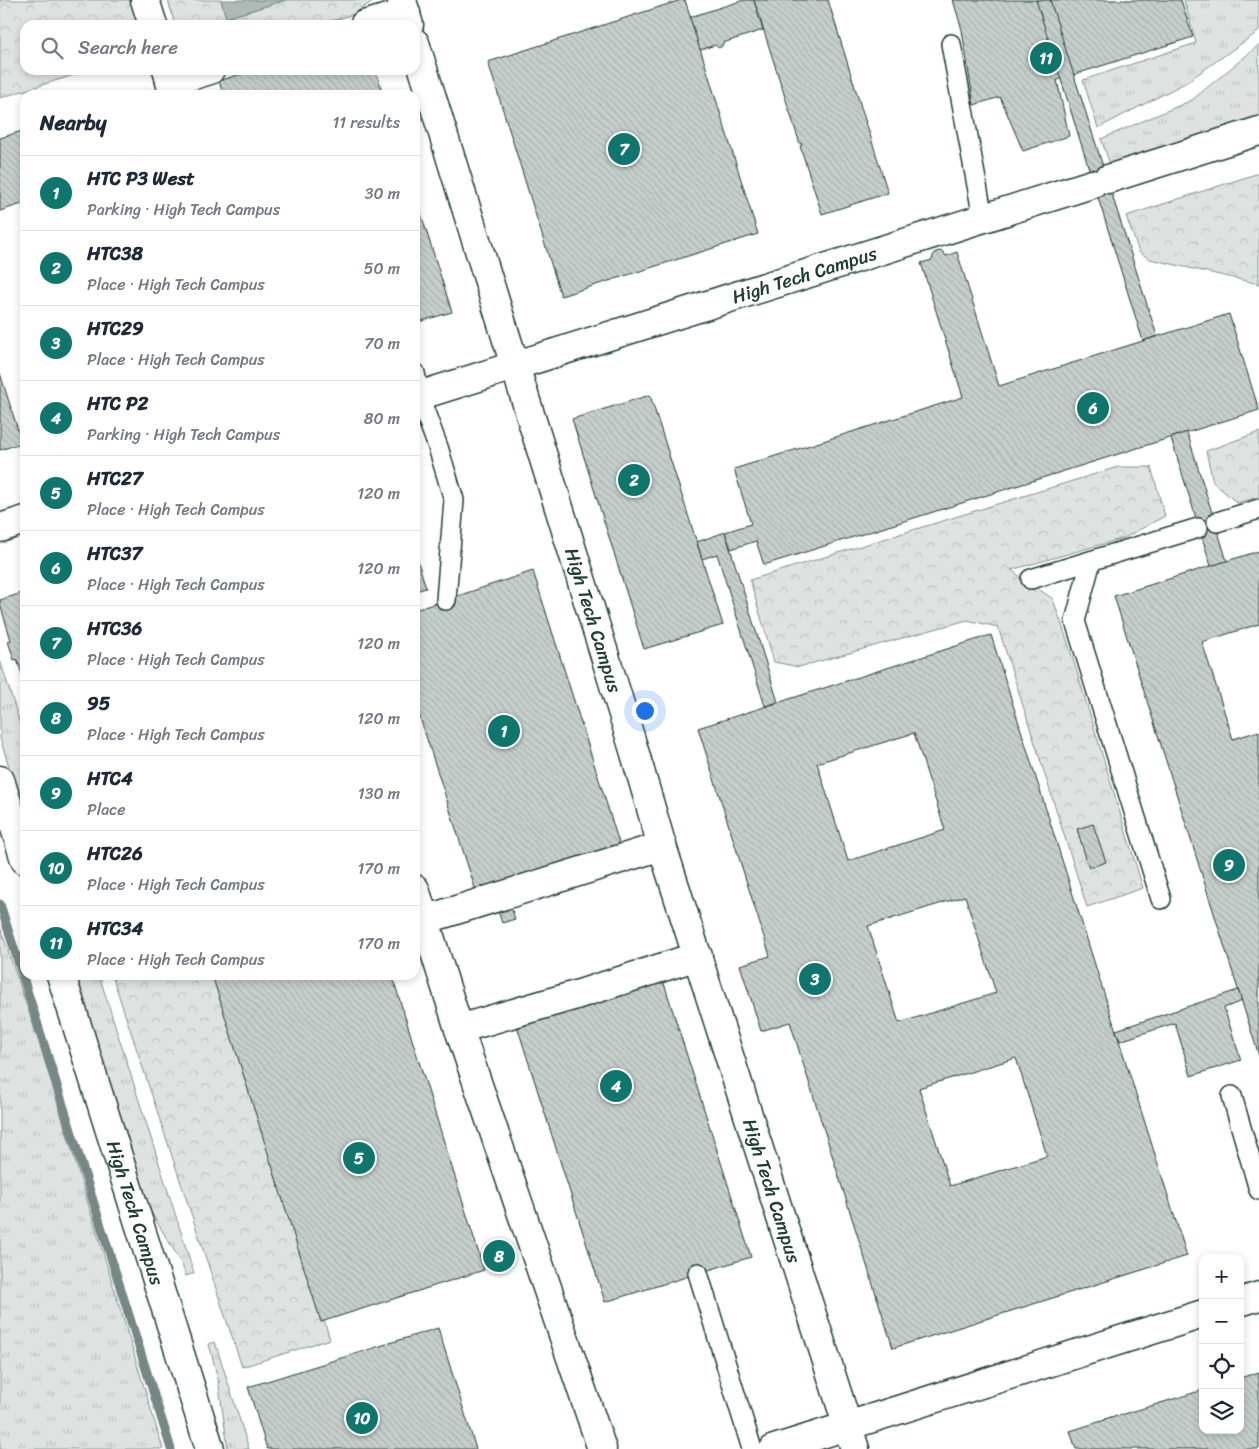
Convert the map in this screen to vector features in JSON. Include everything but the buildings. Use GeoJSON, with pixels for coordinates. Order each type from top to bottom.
{"type":"FeatureCollection","features":[{"type":"Feature","properties":{"kind":"street"},"geometry":{"type":"LineString","coordinates":[[145,0],[151,20]]}},
{"type":"Feature","properties":{"kind":"street"},"geometry":{"type":"LineString","coordinates":[[382,20],[406,13]]}},
{"type":"Feature","properties":{"kind":"street","name":"High Tech Campus"},"geometry":{"type":"LineString","coordinates":[[420,59],[631,740],[662,846],[852,1438]]}},
{"type":"Feature","properties":{"kind":"street"},"geometry":{"type":"LineString","coordinates":[[170,82],[193,75]]}},
{"type":"Feature","properties":{"kind":"street","name":"High Tech Campus"},"geometry":{"type":"LineString","coordinates":[[420,388],[515,366],[1259,131]]}},
{"type":"Feature","properties":{"kind":"street"},"geometry":{"type":"LineString","coordinates":[[0,528],[20,522]]}},
{"type":"Feature","properties":{"kind":"street"},"geometry":{"type":"LineString","coordinates":[[0,780],[20,844]]}},
{"type":"Feature","properties":{"kind":"street"},"geometry":{"type":"LineString","coordinates":[[424,920],[662,846]]}},
{"type":"Feature","properties":{"kind":"street"},"geometry":{"type":"LineString","coordinates":[[420,906],[459,1029],[602,1449]]}},
{"type":"Feature","properties":{"kind":"street"},"geometry":{"type":"LineString","coordinates":[[459,1029],[576,995],[698,956]]}},
{"type":"Feature","properties":{"kind":"street","name":"High Tech Campus"},"geometry":{"type":"LineString","coordinates":[[63,980],[210,1449]]}},
{"type":"Feature","properties":{"kind":"street"},"geometry":{"type":"LineString","coordinates":[[1244,1301],[1259,1296]]}},
{"type":"Feature","properties":{"kind":"street"},"geometry":{"type":"LineString","coordinates":[[774,1449],[852,1438],[1199,1315]]}},
{"type":"Feature","properties":{"kind":"lane"},"geometry":{"type":"LineString","coordinates":[[951,44],[983,218]]}},
{"type":"Feature","properties":{"kind":"lane"},"geometry":{"type":"LineString","coordinates":[[420,400],[438,447],[454,500],[446,600]]}},
{"type":"Feature","properties":{"kind":"lane"},"geometry":{"type":"LineString","coordinates":[[1217,522],[1259,509]]}},
{"type":"Feature","properties":{"kind":"lane"},"geometry":{"type":"LineString","coordinates":[[1031,579],[1198,528]]}},
{"type":"Feature","properties":{"kind":"lane"},"geometry":{"type":"LineString","coordinates":[[1091,561],[1075,621],[1161,899]]}},
{"type":"Feature","properties":{"kind":"lane"},"geometry":{"type":"LineString","coordinates":[[1232,1096],[1259,1190]]}},
{"type":"Feature","properties":{"kind":"lane"},"geometry":{"type":"LineString","coordinates":[[698,1273],[752,1449]]}},
{"type":"Feature","properties":{"kind":"green space"},"geometry":{"type":"Polygon","coordinates":[[[0,0],[133,0],[139,20],[20,20],[20,75],[74,75],[26,90],[20,90],[20,92],[0,98],[0,0]]]}},
{"type":"Feature","properties":{"kind":"green space"},"geometry":{"type":"Polygon","coordinates":[[[168,0],[221,0],[226,18],[286,0],[374,0],[354,14],[335,20],[174,20],[168,0]]]}},
{"type":"Feature","properties":{"kind":"green space"},"geometry":{"type":"Polygon","coordinates":[[[1184,0],[1259,0],[1259,30],[1185,83],[1098,128],[1083,80],[1196,43],[1184,0]]]}},
{"type":"Feature","properties":{"kind":"green space"},"geometry":{"type":"Polygon","coordinates":[[[1259,45],[1259,120],[1111,167],[1101,139],[1192,100],[1259,45]]]}},
{"type":"Feature","properties":{"kind":"green space"},"geometry":{"type":"Polygon","coordinates":[[[1259,173],[1259,284],[1150,259],[1139,252],[1126,216],[1259,173]]]}},
{"type":"Feature","properties":{"kind":"green space"},"geometry":{"type":"Polygon","coordinates":[[[1259,432],[1259,497],[1237,503],[1213,482],[1206,451],[1259,432]]]}},
{"type":"Feature","properties":{"kind":"green space"},"geometry":{"type":"Polygon","coordinates":[[[1118,467],[1151,467],[1165,516],[1124,538],[1011,570],[1053,599],[1143,888],[1087,907],[998,627],[967,620],[799,667],[774,662],[750,580],[1118,467]]]}},
{"type":"Feature","properties":{"kind":"green space"},"geometry":{"type":"Polygon","coordinates":[[[0,660],[20,723],[20,801],[0,738],[0,660]]]}},
{"type":"Feature","properties":{"kind":"green space"},"geometry":{"type":"Polygon","coordinates":[[[0,927],[37,1036],[163,1449],[0,1449],[0,927]]]}},
{"type":"Feature","properties":{"kind":"green space"},"geometry":{"type":"Polygon","coordinates":[[[77,980],[101,980],[194,1273],[186,1276],[181,1262],[148,1207],[77,980]]]}},
{"type":"Feature","properties":{"kind":"green space"},"geometry":{"type":"Polygon","coordinates":[[[114,980],[215,980],[330,1339],[242,1367],[114,980]]]}},
{"type":"Feature","properties":{"kind":"green space"},"geometry":{"type":"Polygon","coordinates":[[[215,1342],[249,1449],[228,1449],[218,1379],[209,1344],[215,1342]]]}},
{"type":"Feature","properties":{"kind":"shaded area"},"geometry":{"type":"Polygon","coordinates":[[[221,0],[286,0],[226,18],[221,0]]]}},
{"type":"Feature","properties":{"kind":"waterway"},"geometry":{"type":"LineString","coordinates":[[0,904],[20,968]]}},
{"type":"Feature","properties":{"kind":"waterway"},"geometry":{"type":"LineString","coordinates":[[24,980],[171,1449]]}},
{"type":"Feature","properties":{"kind":"place","name":"HTC34"},"geometry":{"type":"Point","coordinates":[1046,58]}},
{"type":"Feature","properties":{"kind":"place","name":"HTC36"},"geometry":{"type":"Point","coordinates":[624,149]}},
{"type":"Feature","properties":{"kind":"place","name":"HTC37"},"geometry":{"type":"Point","coordinates":[1093,408]}},
{"type":"Feature","properties":{"kind":"place","name":"HTC38"},"geometry":{"type":"Point","coordinates":[634,480]}},
{"type":"Feature","properties":{"kind":"place","name":"HTC P3 West"},"geometry":{"type":"Point","coordinates":[504,731]}},
{"type":"Feature","properties":{"kind":"place","name":"HTC4"},"geometry":{"type":"Point","coordinates":[1229,865]}},
{"type":"Feature","properties":{"kind":"place","name":"HTC29"},"geometry":{"type":"Point","coordinates":[815,979]}},
{"type":"Feature","properties":{"kind":"place","name":"HTC P2"},"geometry":{"type":"Point","coordinates":[616,1086]}},
{"type":"Feature","properties":{"kind":"place","name":"HTC27"},"geometry":{"type":"Point","coordinates":[359,1158]}},
{"type":"Feature","properties":{"kind":"place","name":"95"},"geometry":{"type":"Point","coordinates":[499,1256]}},
{"type":"Feature","properties":{"kind":"place","name":"HTC26"},"geometry":{"type":"Point","coordinates":[362,1418]}}]}
